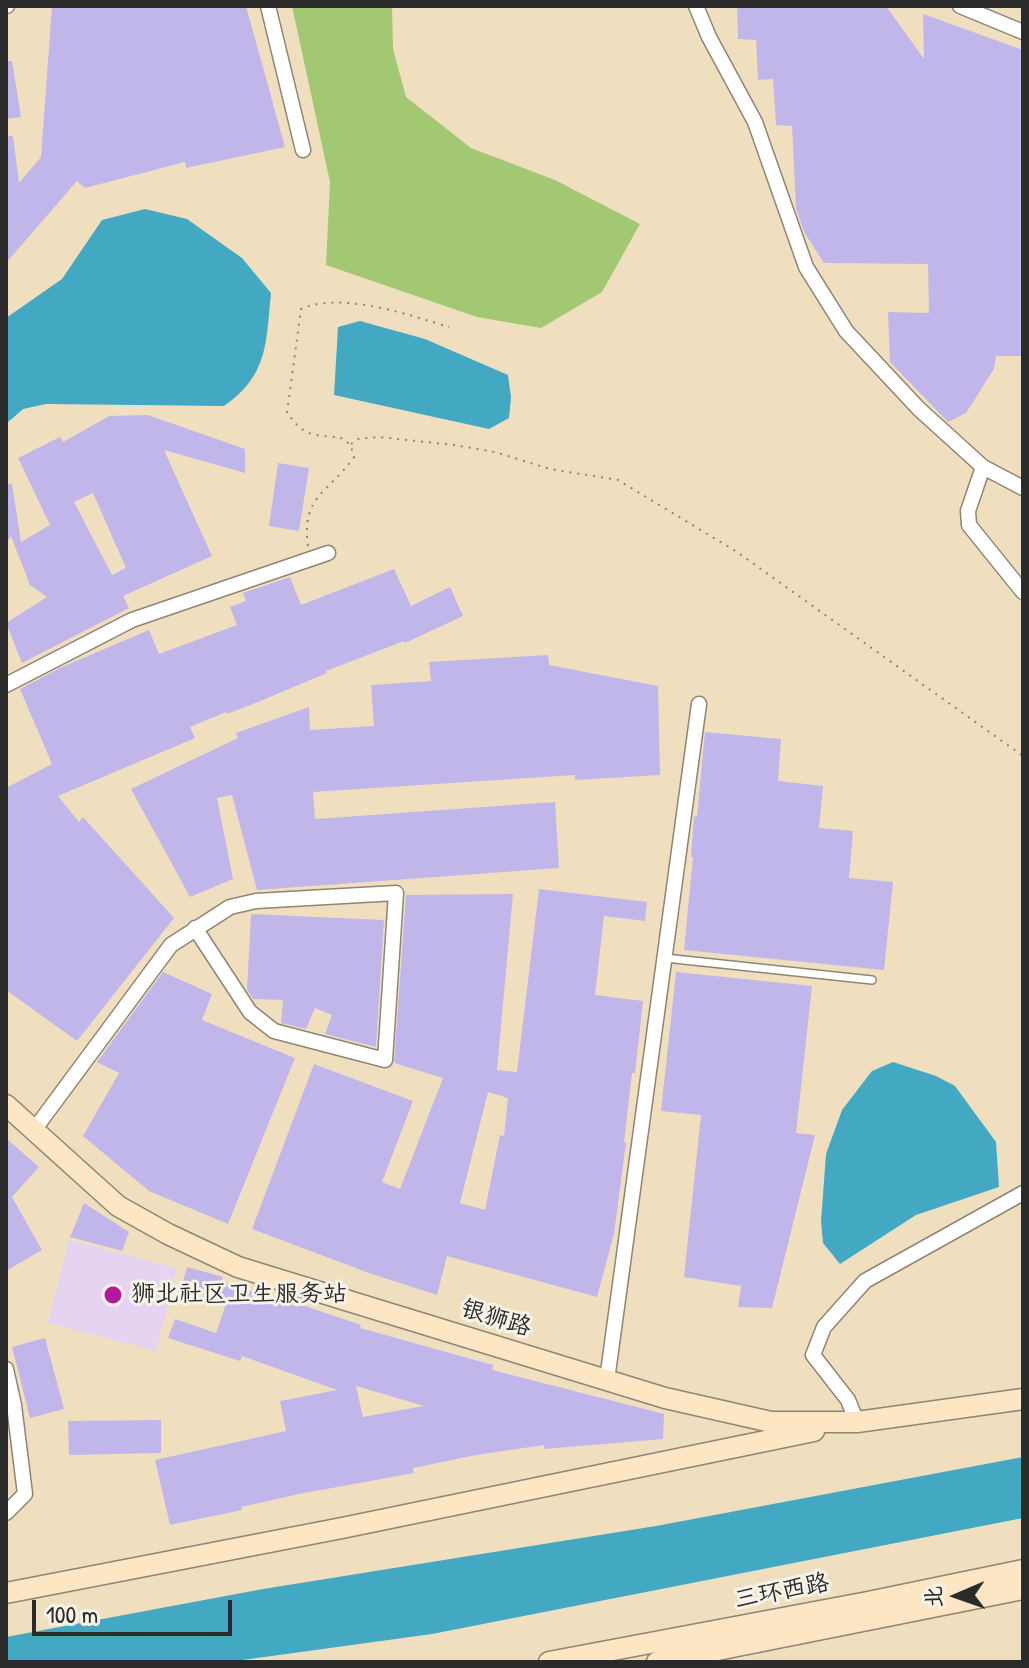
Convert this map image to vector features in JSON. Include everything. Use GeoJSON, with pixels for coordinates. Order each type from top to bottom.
{"type":"FeatureCollection","features":[{"type":"Feature","properties":{"kind":"main road","name":"银狮路"},"geometry":{"type":"LineString","coordinates":[[6,1105],[118,1206],[238,1267],[665,1398],[771,1422],[857,1422],[1023,1399]]}},
{"type":"Feature","properties":{"kind":"main road"},"geometry":{"type":"LineString","coordinates":[[6,1593],[342,1528],[857,1422]]}},
{"type":"Feature","properties":{"kind":"main road","name":"三环西路"},"geometry":{"type":"LineString","coordinates":[[549,1662],[1023,1570]]}},
{"type":"Feature","properties":{"kind":"main road","name":"三环西路"},"geometry":{"type":"LineString","coordinates":[[657,1662],[1023,1589]]}},
{"type":"Feature","properties":{"kind":"street"},"geometry":{"type":"LineString","coordinates":[[268,6],[303,150]]}},
{"type":"Feature","properties":{"kind":"street"},"geometry":{"type":"LineString","coordinates":[[696,6],[709,37],[755,122],[806,267],[846,331],[919,409],[983,467],[1023,488]]}},
{"type":"Feature","properties":{"kind":"street"},"geometry":{"type":"LineString","coordinates":[[960,6],[1023,32]]}},
{"type":"Feature","properties":{"kind":"street"},"geometry":{"type":"LineString","coordinates":[[983,467],[968,511],[969,525],[1023,592]]}},
{"type":"Feature","properties":{"kind":"street"},"geometry":{"type":"LineString","coordinates":[[6,685],[132,620],[328,553]]}},
{"type":"Feature","properties":{"kind":"street"},"geometry":{"type":"LineString","coordinates":[[607,1380],[699,704]]}},
{"type":"Feature","properties":{"kind":"street"},"geometry":{"type":"LineString","coordinates":[[34,1130],[171,945],[195,928],[230,907],[256,901],[396,893],[385,1060],[274,1031],[250,1012],[195,928]]}},
{"type":"Feature","properties":{"kind":"street"},"geometry":{"type":"LineString","coordinates":[[857,1422],[848,1400],[813,1355],[824,1327],[865,1281],[1023,1193]]}},
{"type":"Feature","properties":{"kind":"street"},"geometry":{"type":"LineString","coordinates":[[6,1369],[14,1405],[25,1494],[6,1513]]}},
{"type":"Feature","properties":{"kind":"lane"},"geometry":{"type":"LineString","coordinates":[[665,958],[872,980]]}},
{"type":"Feature","properties":{"kind":"path"},"geometry":{"type":"LineString","coordinates":[[310,559],[306,529],[311,506],[354,457],[351,444],[344,438],[311,434],[298,426],[287,413],[301,309],[314,303],[350,304],[395,311],[449,327]]}},
{"type":"Feature","properties":{"kind":"path"},"geometry":{"type":"LineString","coordinates":[[351,444],[358,439],[379,437],[454,445],[495,452],[550,469],[618,480],[737,552],[1023,756]]}},
{"type":"Feature","properties":{"kind":"shaded area","name":"狮北社区卫生服务站"},"geometry":{"type":"Polygon","coordinates":[[[69,1240],[177,1268],[156,1351],[48,1323],[69,1240]]]}},
{"type":"Feature","properties":{"kind":"green space"},"geometry":{"type":"Polygon","coordinates":[[[292,6],[392,6],[393,49],[406,97],[471,148],[555,180],[640,224],[602,292],[541,328],[477,317],[326,265],[330,182],[292,6]]]}},
{"type":"Feature","properties":{"kind":"water"},"geometry":{"type":"Polygon","coordinates":[[[145,209],[187,219],[242,258],[271,293],[266,342],[250,382],[224,406],[46,404],[23,409],[6,424],[6,318],[62,279],[102,220],[145,209]]]}},
{"type":"Feature","properties":{"kind":"water"},"geometry":{"type":"Polygon","coordinates":[[[360,321],[425,339],[508,375],[511,397],[509,418],[489,429],[334,395],[338,327],[360,321]]]}},
{"type":"Feature","properties":{"kind":"water"},"geometry":{"type":"Polygon","coordinates":[[[893,1062],[936,1076],[955,1086],[996,1142],[999,1187],[916,1215],[840,1264],[823,1243],[821,1221],[826,1154],[842,1110],[872,1071],[893,1062]]]}},
{"type":"Feature","properties":{"kind":"water"},"geometry":{"type":"Polygon","coordinates":[[[1023,1457],[1023,1518],[432,1634],[228,1662],[6,1662],[6,1637],[263,1589],[656,1526],[1023,1457]]]}},
{"type":"Feature","properties":{"kind":"building"},"geometry":{"type":"Polygon","coordinates":[[[52,6],[246,6],[285,147],[186,168],[185,162],[85,188],[77,181],[6,263],[6,136],[13,136],[19,183],[41,157],[52,6]]]}},
{"type":"Feature","properties":{"kind":"building"},"geometry":{"type":"Polygon","coordinates":[[[737,6],[886,6],[924,59],[923,14],[1023,50],[1023,356],[996,356],[994,369],[966,413],[948,422],[890,362],[888,312],[929,313],[928,264],[824,263],[804,232],[796,208],[792,126],[776,125],[773,79],[758,80],[756,40],[738,39],[737,6]]]}},
{"type":"Feature","properties":{"kind":"building"},"geometry":{"type":"Polygon","coordinates":[[[6,61],[12,61],[21,117],[6,119],[6,61]]]}},
{"type":"Feature","properties":{"kind":"building"},"geometry":{"type":"Polygon","coordinates":[[[148,415],[245,449],[245,473],[164,450],[212,556],[123,596],[129,608],[22,663],[6,623],[47,597],[30,585],[11,536],[6,543],[6,484],[12,484],[21,542],[50,525],[18,458],[60,437],[63,442],[109,416],[148,415]],[[93,493],[74,502],[112,575],[126,568],[93,493]]]}},
{"type":"Feature","properties":{"kind":"building"},"geometry":{"type":"Polygon","coordinates":[[[278,463],[309,468],[299,531],[269,526],[278,463]]]}},
{"type":"Feature","properties":{"kind":"building"},"geometry":{"type":"Polygon","coordinates":[[[394,569],[411,606],[450,587],[463,616],[405,643],[326,671],[258,702],[190,727],[195,738],[58,796],[79,822],[83,817],[174,918],[77,1041],[6,990],[6,788],[52,764],[20,689],[62,667],[149,630],[159,654],[237,625],[230,607],[246,601],[243,593],[290,577],[301,605],[394,569]]]}},
{"type":"Feature","properties":{"kind":"building"},"geometry":{"type":"Polygon","coordinates":[[[548,655],[549,665],[658,686],[660,775],[575,780],[575,775],[313,792],[315,819],[555,802],[559,868],[257,890],[232,795],[217,798],[233,879],[190,897],[131,789],[238,738],[236,733],[309,707],[310,730],[374,726],[371,685],[431,681],[429,662],[548,655]]]}},
{"type":"Feature","properties":{"kind":"building"},"geometry":{"type":"Polygon","coordinates":[[[705,732],[781,739],[778,781],[823,786],[819,828],[853,831],[849,878],[893,882],[884,970],[684,950],[694,816],[697,817],[705,732]]]}},
{"type":"Feature","properties":{"kind":"building"},"geometry":{"type":"Polygon","coordinates":[[[539,889],[647,902],[645,921],[604,916],[595,995],[643,1001],[614,1234],[597,1297],[447,1256],[437,1295],[252,1229],[314,1064],[413,1101],[382,1182],[400,1189],[443,1078],[394,1063],[406,895],[513,894],[497,1070],[517,1072],[539,889]],[[488,1092],[460,1203],[485,1210],[500,1135],[504,1136],[508,1098],[488,1092]]]}},
{"type":"Feature","properties":{"kind":"building"},"geometry":{"type":"Polygon","coordinates":[[[251,914],[384,920],[376,1047],[325,1034],[332,1015],[315,1008],[306,1029],[281,1023],[283,1000],[253,999],[247,989],[251,914]]]}},
{"type":"Feature","properties":{"kind":"building"},"geometry":{"type":"Polygon","coordinates":[[[163,972],[212,994],[202,1020],[295,1058],[228,1224],[149,1191],[83,1136],[119,1073],[97,1062],[163,972]]]}},
{"type":"Feature","properties":{"kind":"building"},"geometry":{"type":"Polygon","coordinates":[[[676,972],[812,986],[796,1133],[815,1135],[772,1308],[738,1307],[741,1286],[684,1277],[701,1115],[661,1111],[676,972]]]}},
{"type":"Feature","properties":{"kind":"building"},"geometry":{"type":"Polygon","coordinates":[[[6,1138],[39,1167],[12,1197],[42,1250],[6,1271],[6,1138]]]}},
{"type":"Feature","properties":{"kind":"building"},"geometry":{"type":"Polygon","coordinates":[[[84,1203],[129,1232],[122,1251],[70,1237],[84,1203]]]}},
{"type":"Feature","properties":{"kind":"building"},"geometry":{"type":"Polygon","coordinates":[[[187,1267],[223,1277],[222,1281],[264,1296],[361,1325],[360,1328],[493,1365],[492,1370],[664,1414],[663,1439],[544,1449],[544,1445],[476,1455],[413,1468],[414,1473],[299,1494],[170,1525],[155,1460],[286,1431],[280,1401],[337,1390],[242,1356],[240,1361],[168,1338],[175,1319],[216,1333],[227,1301],[181,1289],[187,1267]],[[356,1386],[363,1417],[424,1406],[356,1386]]]}},
{"type":"Feature","properties":{"kind":"building"},"geometry":{"type":"Polygon","coordinates":[[[45,1338],[64,1409],[30,1418],[12,1347],[45,1338]]]}},
{"type":"Feature","properties":{"kind":"building"},"geometry":{"type":"Polygon","coordinates":[[[161,1420],[161,1453],[69,1455],[68,1421],[161,1420]]]}},
{"type":"Feature","properties":{"kind":"place","name":"狮北社区卫生服务站"},"geometry":{"type":"Point","coordinates":[113,1295]}}]}
